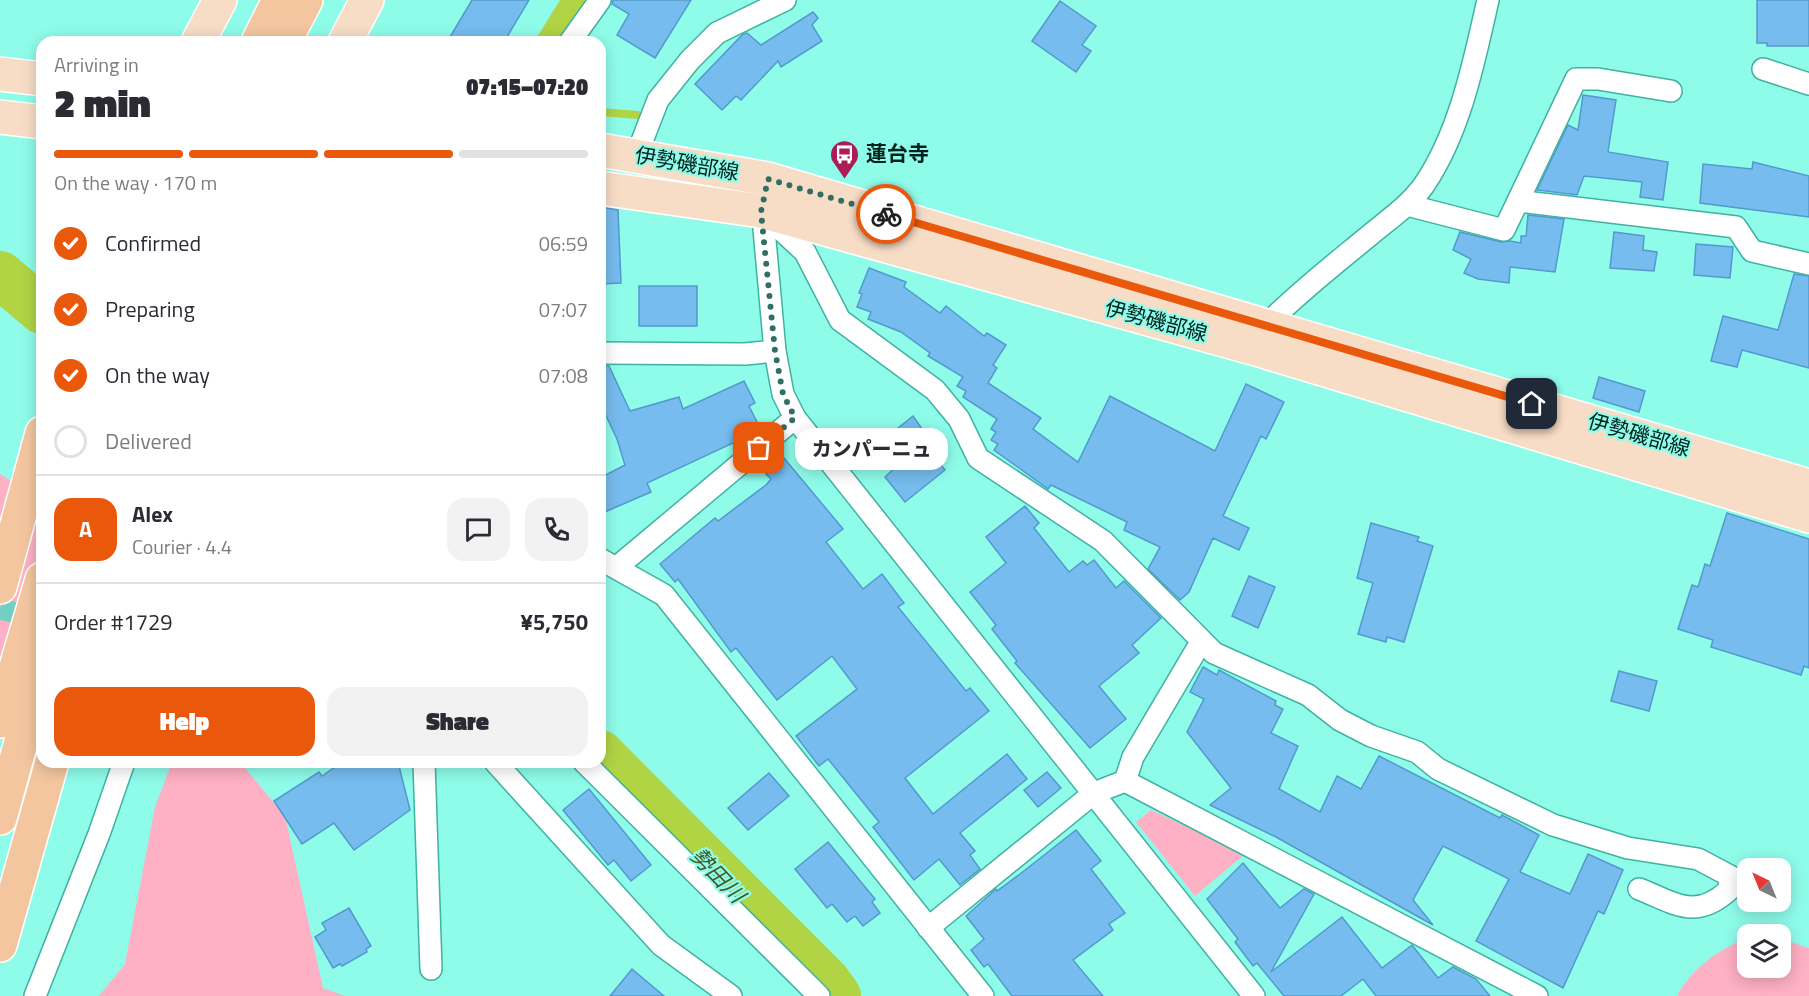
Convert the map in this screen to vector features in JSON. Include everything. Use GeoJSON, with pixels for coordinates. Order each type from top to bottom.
{"type":"FeatureCollection","features":[{"type":"Feature","properties":{"kind":"highway"},"geometry":{"type":"LineString","coordinates":[[273,36],[279,0]]}},
{"type":"Feature","properties":{"kind":"highway"},"geometry":{"type":"LineString","coordinates":[[276,36],[306,0]]}},
{"type":"Feature","properties":{"kind":"highway"},"geometry":{"type":"LineString","coordinates":[[0,587],[36,455]]}},
{"type":"Feature","properties":{"kind":"highway"},"geometry":{"type":"LineString","coordinates":[[0,721],[36,599]]}},
{"type":"Feature","properties":{"kind":"highway"},"geometry":{"type":"LineString","coordinates":[[0,818],[36,688]]}},
{"type":"Feature","properties":{"kind":"highway"},"geometry":{"type":"LineString","coordinates":[[0,945],[50,768]]}},
{"type":"Feature","properties":{"kind":"main road"},"geometry":{"type":"LineString","coordinates":[[201,36],[220,0]]}},
{"type":"Feature","properties":{"kind":"main road"},"geometry":{"type":"LineString","coordinates":[[348,36],[367,0]]}},
{"type":"Feature","properties":{"kind":"main road"},"geometry":{"type":"LineString","coordinates":[[0,74],[36,78]]}},
{"type":"Feature","properties":{"kind":"main road"},"geometry":{"type":"LineString","coordinates":[[0,117],[36,121]]}},
{"type":"Feature","properties":{"kind":"main road","name":"伊勢磯部線"},"geometry":{"type":"LineString","coordinates":[[606,151],[638,154],[768,179],[1809,486]]}},
{"type":"Feature","properties":{"kind":"main road","name":"伊勢磯部線"},"geometry":{"type":"LineString","coordinates":[[606,189],[761,212],[1267,352],[1809,516]]}},
{"type":"Feature","properties":{"kind":"street"},"geometry":{"type":"LineString","coordinates":[[574,36],[600,0]]}},
{"type":"Feature","properties":{"kind":"street"},"geometry":{"type":"LineString","coordinates":[[638,154],[658,100],[690,60],[717,33],[785,0]]}},
{"type":"Feature","properties":{"kind":"street"},"geometry":{"type":"LineString","coordinates":[[1266,325],[1293,298],[1407,205],[1424,185],[1451,130],[1466,91],[1488,0]]}},
{"type":"Feature","properties":{"kind":"street"},"geometry":{"type":"LineString","coordinates":[[1762,69],[1809,84]]}},
{"type":"Feature","properties":{"kind":"street"},"geometry":{"type":"LineString","coordinates":[[1407,205],[1504,230],[1576,79],[1598,79],[1671,91]]}},
{"type":"Feature","properties":{"kind":"street"},"geometry":{"type":"LineString","coordinates":[[768,179],[761,212],[775,351],[783,394],[795,418],[1254,996]]}},
{"type":"Feature","properties":{"kind":"street"},"geometry":{"type":"LineString","coordinates":[[1518,201],[1736,227],[1752,251],[1809,264]]}},
{"type":"Feature","properties":{"kind":"street"},"geometry":{"type":"LineString","coordinates":[[761,212],[805,252],[840,320],[935,390],[959,419],[978,458],[1103,541],[1214,653],[1308,695],[1340,720],[1371,736],[1417,752],[1438,769],[1553,825],[1628,848],[1698,859],[1730,876],[1729,890],[1715,903],[1690,909],[1638,889]]}},
{"type":"Feature","properties":{"kind":"street"},"geometry":{"type":"LineString","coordinates":[[606,354],[745,354],[775,351]]}},
{"type":"Feature","properties":{"kind":"street"},"geometry":{"type":"LineString","coordinates":[[795,418],[609,563],[664,595],[983,996]]}},
{"type":"Feature","properties":{"kind":"street"},"geometry":{"type":"LineString","coordinates":[[1125,781],[1133,757],[1201,642]]}},
{"type":"Feature","properties":{"kind":"street"},"geometry":{"type":"LineString","coordinates":[[35,996],[99,834],[122,768]]}},
{"type":"Feature","properties":{"kind":"street"},"geometry":{"type":"LineString","coordinates":[[424,768],[431,969]]}},
{"type":"Feature","properties":{"kind":"street"},"geometry":{"type":"LineString","coordinates":[[500,768],[661,945],[731,996]]}},
{"type":"Feature","properties":{"kind":"street"},"geometry":{"type":"LineString","coordinates":[[590,768],[819,996]]}},
{"type":"Feature","properties":{"kind":"street"},"geometry":{"type":"LineString","coordinates":[[928,928],[1094,793],[1125,781],[1537,996]]}},
{"type":"Feature","properties":{"kind":"shaded area"},"geometry":{"type":"Polygon","coordinates":[[[560,0],[593,0],[565,36],[538,36],[560,0]]]}},
{"type":"Feature","properties":{"kind":"shaded area"},"geometry":{"type":"Polygon","coordinates":[[[0,474],[26,490],[36,516],[36,566],[32,589],[0,698],[0,474]]]}},
{"type":"Feature","properties":{"kind":"shaded area"},"geometry":{"type":"Polygon","coordinates":[[[170,768],[245,768],[285,816],[323,988],[345,996],[99,996],[125,964],[155,807],[170,768]]]}},
{"type":"Feature","properties":{"kind":"shaded area"},"geometry":{"type":"Polygon","coordinates":[[[1151,810],[1245,854],[1195,896],[1136,822],[1151,810]]]}},
{"type":"Feature","properties":{"kind":"shaded area"},"geometry":{"type":"Polygon","coordinates":[[[1737,942],[1737,978],[1791,978],[1791,942],[1809,948],[1809,996],[1677,996],[1697,969],[1737,942]]]}},
{"type":"Feature","properties":{"kind":"building"},"geometry":{"type":"Polygon","coordinates":[[[472,0],[529,0],[508,36],[451,36],[472,0]]]}},
{"type":"Feature","properties":{"kind":"building"},"geometry":{"type":"Polygon","coordinates":[[[613,0],[691,0],[655,58],[617,35],[629,14],[612,4],[613,0]]]}},
{"type":"Feature","properties":{"kind":"building"},"geometry":{"type":"Polygon","coordinates":[[[1757,0],[1809,0],[1809,46],[1767,46],[1767,43],[1757,43],[1757,0]]]}},
{"type":"Feature","properties":{"kind":"building"},"geometry":{"type":"Polygon","coordinates":[[[1060,1],[1096,26],[1082,45],[1091,51],[1076,72],[1032,41],[1060,1]]]}},
{"type":"Feature","properties":{"kind":"building"},"geometry":{"type":"Polygon","coordinates":[[[813,12],[818,18],[812,25],[822,41],[781,67],[778,61],[741,100],[736,96],[722,110],[695,84],[743,34],[747,33],[761,45],[813,12]]]}},
{"type":"Feature","properties":{"kind":"building"},"geometry":{"type":"Polygon","coordinates":[[[1583,95],[1616,100],[1608,152],[1668,162],[1663,200],[1640,197],[1642,182],[1584,176],[1577,195],[1537,190],[1568,125],[1578,130],[1583,95]]]}},
{"type":"Feature","properties":{"kind":"building"},"geometry":{"type":"Polygon","coordinates":[[[1753,162],[1809,176],[1809,217],[1700,203],[1703,164],[1752,169],[1753,162]]]}},
{"type":"Feature","properties":{"kind":"building"},"geometry":{"type":"Polygon","coordinates":[[[606,208],[618,210],[621,283],[606,284],[606,208]]]}},
{"type":"Feature","properties":{"kind":"building"},"geometry":{"type":"Polygon","coordinates":[[[1528,215],[1564,219],[1555,272],[1510,267],[1509,283],[1478,279],[1464,273],[1471,259],[1453,250],[1460,232],[1501,242],[1521,243],[1521,236],[1526,236],[1528,215]]]}},
{"type":"Feature","properties":{"kind":"building"},"geometry":{"type":"Polygon","coordinates":[[[1614,232],[1644,236],[1643,250],[1657,252],[1654,271],[1610,268],[1614,232]]]}},
{"type":"Feature","properties":{"kind":"building"},"geometry":{"type":"Polygon","coordinates":[[[1696,244],[1733,247],[1730,278],[1694,275],[1696,244]]]}},
{"type":"Feature","properties":{"kind":"building"},"geometry":{"type":"Polygon","coordinates":[[[869,268],[906,282],[904,287],[940,313],[946,306],[984,336],[987,333],[1006,345],[993,365],[997,368],[988,383],[1041,418],[1033,429],[1078,462],[1110,396],[1215,451],[1246,384],[1284,402],[1266,439],[1261,436],[1223,516],[1249,528],[1239,550],[1213,538],[1189,592],[1180,600],[1148,569],[1160,547],[1124,530],[1127,522],[1051,485],[1048,489],[994,450],[998,444],[991,440],[996,432],[991,429],[997,419],[963,397],[966,391],[957,386],[963,377],[928,356],[930,353],[901,332],[868,319],[871,312],[857,307],[862,294],[859,293],[869,268]]]}},
{"type":"Feature","properties":{"kind":"building"},"geometry":{"type":"Polygon","coordinates":[[[1794,274],[1809,276],[1809,368],[1742,350],[1737,367],[1711,361],[1723,316],[1778,330],[1794,274]]]}},
{"type":"Feature","properties":{"kind":"building"},"geometry":{"type":"Polygon","coordinates":[[[639,286],[697,286],[697,326],[639,326],[639,286]]]}},
{"type":"Feature","properties":{"kind":"building"},"geometry":{"type":"Polygon","coordinates":[[[606,366],[609,366],[630,411],[679,397],[683,409],[744,381],[755,403],[749,406],[761,430],[647,483],[651,492],[606,511],[606,475],[625,465],[617,439],[606,416],[606,366]]]}},
{"type":"Feature","properties":{"kind":"building"},"geometry":{"type":"Polygon","coordinates":[[[1599,377],[1645,391],[1639,412],[1593,398],[1599,377]]]}},
{"type":"Feature","properties":{"kind":"building"},"geometry":{"type":"Polygon","coordinates":[[[913,416],[925,433],[909,446],[897,429],[913,416]]]}},
{"type":"Feature","properties":{"kind":"building"},"geometry":{"type":"Polygon","coordinates":[[[922,442],[945,470],[905,502],[885,477],[922,442]]]}},
{"type":"Feature","properties":{"kind":"building"},"geometry":{"type":"Polygon","coordinates":[[[784,458],[843,529],[826,542],[863,589],[882,574],[904,603],[898,607],[966,691],[970,688],[989,711],[905,778],[933,814],[1007,754],[1027,779],[960,833],[975,851],[970,855],[980,869],[960,885],[939,859],[914,880],[873,827],[879,822],[828,759],[819,766],[796,736],[857,689],[832,656],[777,700],[736,648],[731,652],[678,579],[675,582],[660,564],[715,518],[718,521],[766,485],[771,479],[766,474],[784,458]]]}},
{"type":"Feature","properties":{"kind":"building"},"geometry":{"type":"Polygon","coordinates":[[[1025,506],[1039,523],[1034,528],[1069,572],[1083,561],[1087,565],[1094,560],[1116,588],[1124,581],[1161,618],[1132,645],[1139,653],[1099,686],[1126,719],[1090,748],[1015,663],[1017,661],[992,629],[996,625],[970,592],[1006,563],[986,537],[1025,506]]]}},
{"type":"Feature","properties":{"kind":"building"},"geometry":{"type":"Polygon","coordinates":[[[1727,513],[1809,539],[1809,668],[1804,666],[1801,675],[1711,647],[1713,640],[1678,629],[1692,585],[1698,587],[1705,564],[1710,566],[1727,513]]]}},
{"type":"Feature","properties":{"kind":"building"},"geometry":{"type":"Polygon","coordinates":[[[1371,523],[1419,537],[1417,541],[1433,546],[1404,642],[1387,637],[1386,642],[1358,634],[1373,583],[1357,578],[1371,523]]]}},
{"type":"Feature","properties":{"kind":"building"},"geometry":{"type":"Polygon","coordinates":[[[1249,576],[1275,587],[1258,628],[1232,616],[1249,576]]]}},
{"type":"Feature","properties":{"kind":"building"},"geometry":{"type":"Polygon","coordinates":[[[1203,667],[1217,675],[1219,670],[1276,701],[1275,705],[1283,709],[1271,733],[1298,746],[1279,789],[1320,812],[1337,776],[1361,789],[1379,756],[1500,818],[1502,815],[1539,835],[1520,872],[1570,894],[1588,854],[1623,870],[1604,914],[1598,911],[1563,988],[1476,941],[1509,879],[1443,846],[1413,900],[1433,925],[1276,837],[1210,805],[1231,788],[1187,732],[1204,699],[1190,692],[1203,667]]]}},
{"type":"Feature","properties":{"kind":"building"},"geometry":{"type":"Polygon","coordinates":[[[1619,671],[1657,681],[1649,711],[1611,701],[1619,671]]]}},
{"type":"Feature","properties":{"kind":"building"},"geometry":{"type":"Polygon","coordinates":[[[333,768],[400,768],[410,810],[354,850],[334,823],[302,844],[274,801],[319,772],[322,776],[333,768]]]}},
{"type":"Feature","properties":{"kind":"building"},"geometry":{"type":"Polygon","coordinates":[[[1047,772],[1061,788],[1038,807],[1024,790],[1047,772]]]}},
{"type":"Feature","properties":{"kind":"building"},"geometry":{"type":"Polygon","coordinates":[[[769,773],[789,796],[748,830],[728,808],[769,773]]]}},
{"type":"Feature","properties":{"kind":"building"},"geometry":{"type":"Polygon","coordinates":[[[589,789],[651,865],[631,881],[614,860],[608,865],[563,810],[589,789]]]}},
{"type":"Feature","properties":{"kind":"building"},"geometry":{"type":"Polygon","coordinates":[[[1076,830],[1101,861],[1091,869],[1125,913],[1109,924],[1113,930],[1073,960],[1103,996],[1012,996],[988,964],[984,967],[971,950],[984,939],[966,916],[996,889],[997,891],[1076,830]]]}},
{"type":"Feature","properties":{"kind":"building"},"geometry":{"type":"Polygon","coordinates":[[[828,842],[875,899],[872,902],[880,913],[863,926],[855,916],[847,922],[832,904],[827,908],[795,869],[828,842]]]}},
{"type":"Feature","properties":{"kind":"building"},"geometry":{"type":"Polygon","coordinates":[[[1243,863],[1280,908],[1304,889],[1314,894],[1271,972],[1342,917],[1382,968],[1412,945],[1438,978],[1453,967],[1476,979],[1490,996],[1376,996],[1363,979],[1341,996],[1284,996],[1257,963],[1253,966],[1235,942],[1238,939],[1207,899],[1243,863]]]}},
{"type":"Feature","properties":{"kind":"building"},"geometry":{"type":"Polygon","coordinates":[[[349,908],[371,946],[366,949],[367,952],[342,966],[340,964],[333,968],[315,937],[326,930],[322,923],[349,908]]]}},
{"type":"Feature","properties":{"kind":"building"},"geometry":{"type":"Polygon","coordinates":[[[632,969],[664,996],[610,996],[632,969]]]}},
{"type":"Feature","properties":{"kind":"waterway"},"geometry":{"type":"LineString","coordinates":[[606,112],[638,115]]}},
{"type":"Feature","properties":{"kind":"waterway","name":"勢田川"},"geometry":{"type":"LineString","coordinates":[[0,275],[36,305]]}},
{"type":"Feature","properties":{"kind":"waterway","name":"勢田川"},"geometry":{"type":"LineString","coordinates":[[606,760],[827,982],[837,996]]}},
{"type":"Feature","properties":{"kind":"tunnel"},"geometry":{"type":"LineString","coordinates":[[0,609],[36,618]]}},
{"type":"Feature","properties":{"kind":"way so far"},"geometry":{"type":"LineString","coordinates":[[759,448],[795,418],[783,394],[775,351],[761,212],[768,179],[886,214]]}},
{"type":"Feature","properties":{"kind":"place","name":"蓮台寺"},"geometry":{"type":"Point","coordinates":[845,180]}},
{"type":"Feature","properties":{"kind":"place","name":"カンパーニュ"},"geometry":{"type":"Point","coordinates":[759,448]}},
{"type":"Feature","properties":{"kind":"route"},"geometry":{"type":"LineString","coordinates":[[886,214],[1532,404]]}}]}
